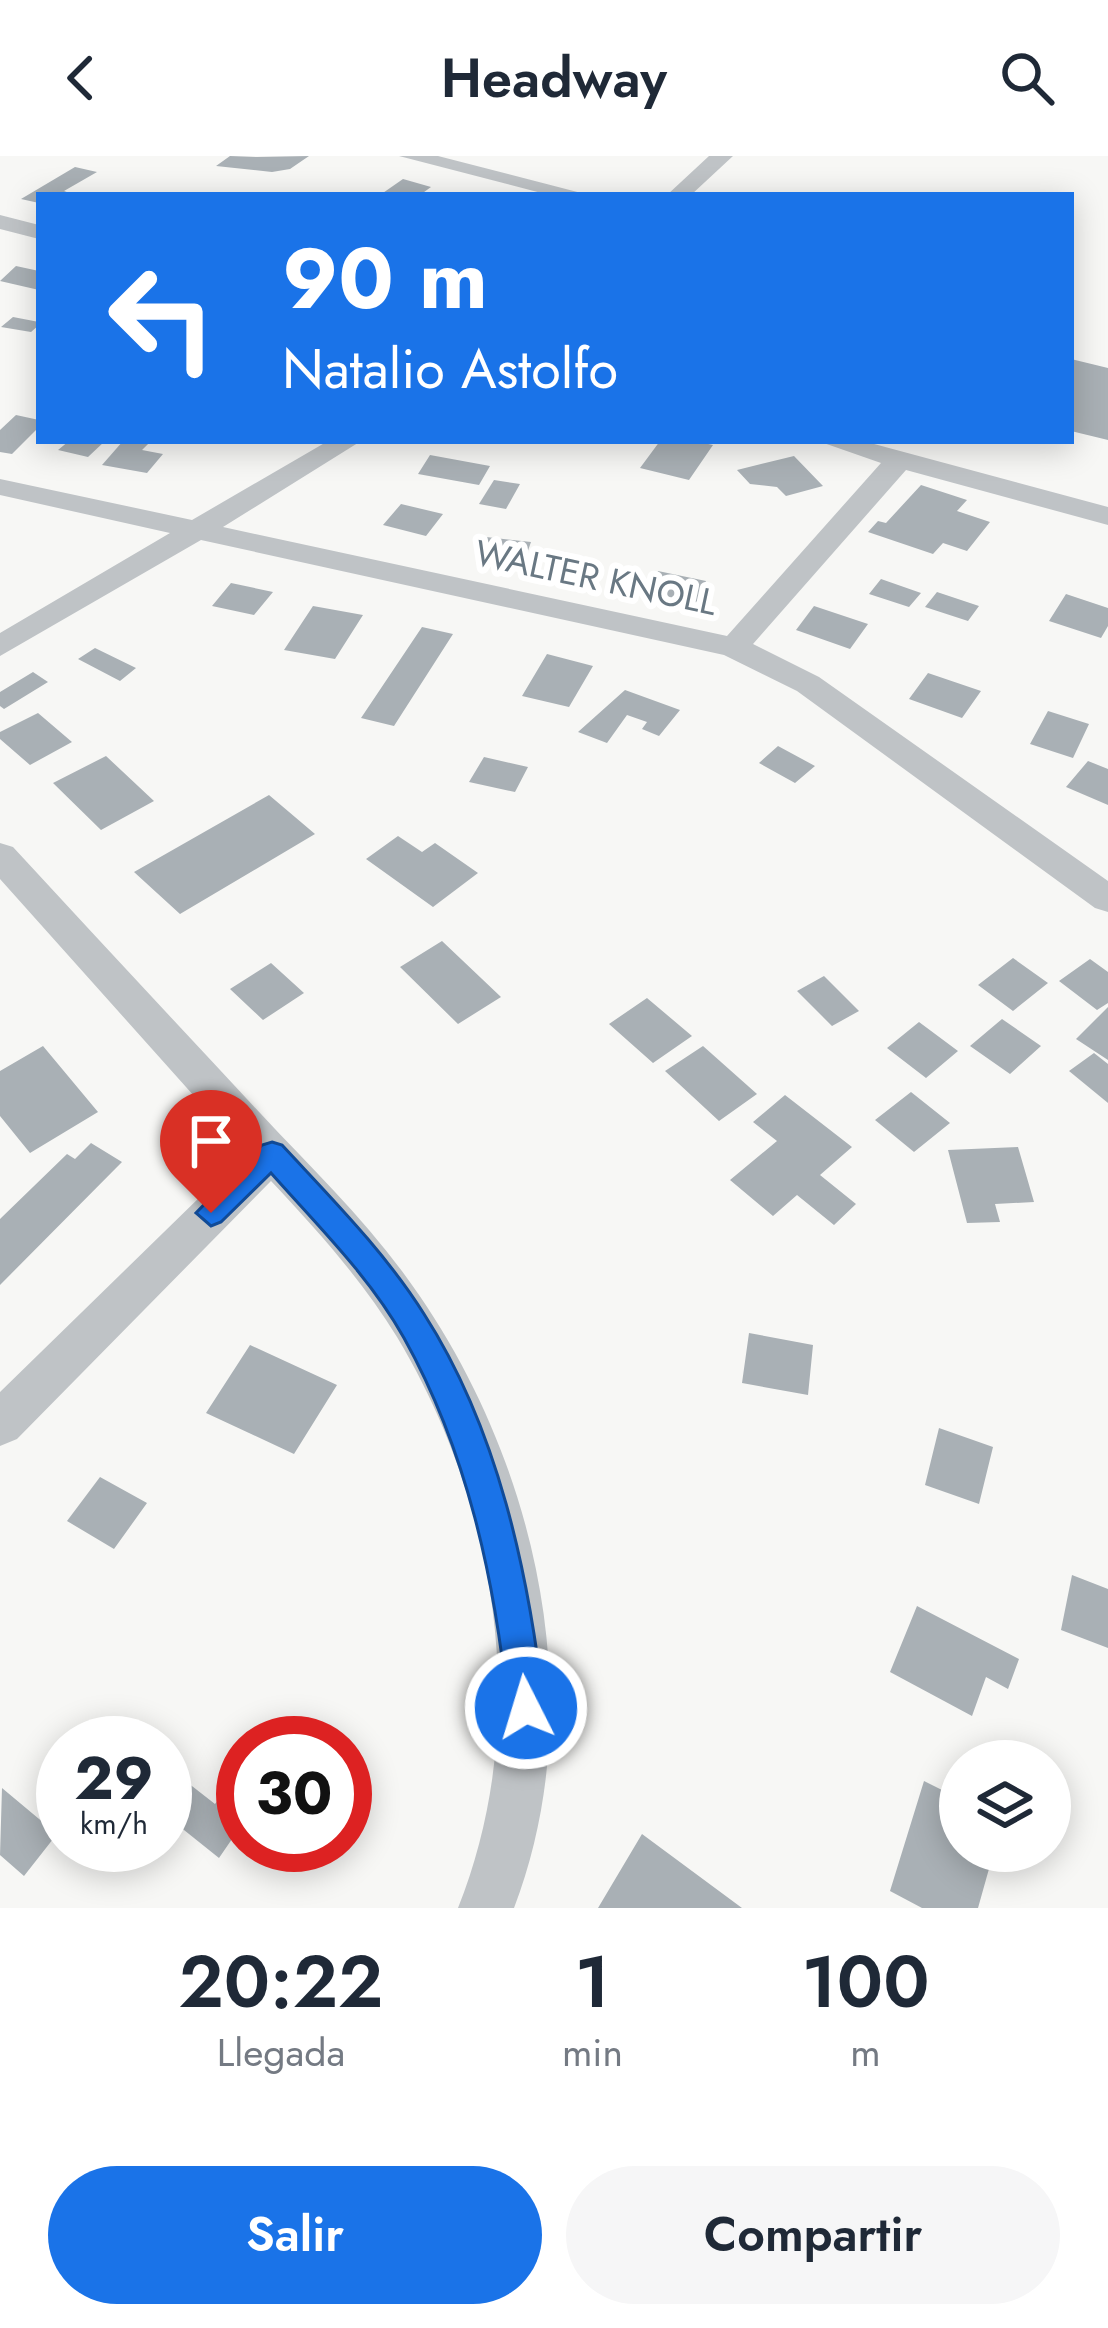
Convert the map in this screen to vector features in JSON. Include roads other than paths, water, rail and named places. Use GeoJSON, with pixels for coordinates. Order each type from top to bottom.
{"type":"FeatureCollection","features":[{"type":"Feature","properties":{"kind":"street"},"geometry":{"type":"LineString","coordinates":[[410,156],[565,192]]}},
{"type":"Feature","properties":{"kind":"street"},"geometry":{"type":"LineString","coordinates":[[681,192],[722,156]]}},
{"type":"Feature","properties":{"kind":"street"},"geometry":{"type":"LineString","coordinates":[[0,222],[36,231]]}},
{"type":"Feature","properties":{"kind":"street"},"geometry":{"type":"LineString","coordinates":[[0,646],[342,444]]}},
{"type":"Feature","properties":{"kind":"street"},"geometry":{"type":"LineString","coordinates":[[843,444],[1108,516]]}},
{"type":"Feature","properties":{"kind":"street"},"geometry":{"type":"LineString","coordinates":[[734,646],[900,459]]}},
{"type":"Feature","properties":{"kind":"street","name":"WALTER KNOLL"},"geometry":{"type":"LineString","coordinates":[[0,488],[734,646],[808,684],[1108,899]]}},
{"type":"Feature","properties":{"kind":"street"},"geometry":{"type":"LineString","coordinates":[[0,856],[356,1247],[414,1326],[461,1423],[501,1549],[525,1678],[527,1737],[503,1867],[486,1908]]}},
{"type":"Feature","properties":{"kind":"street"},"geometry":{"type":"LineString","coordinates":[[0,1424],[272,1154]]}}]}
